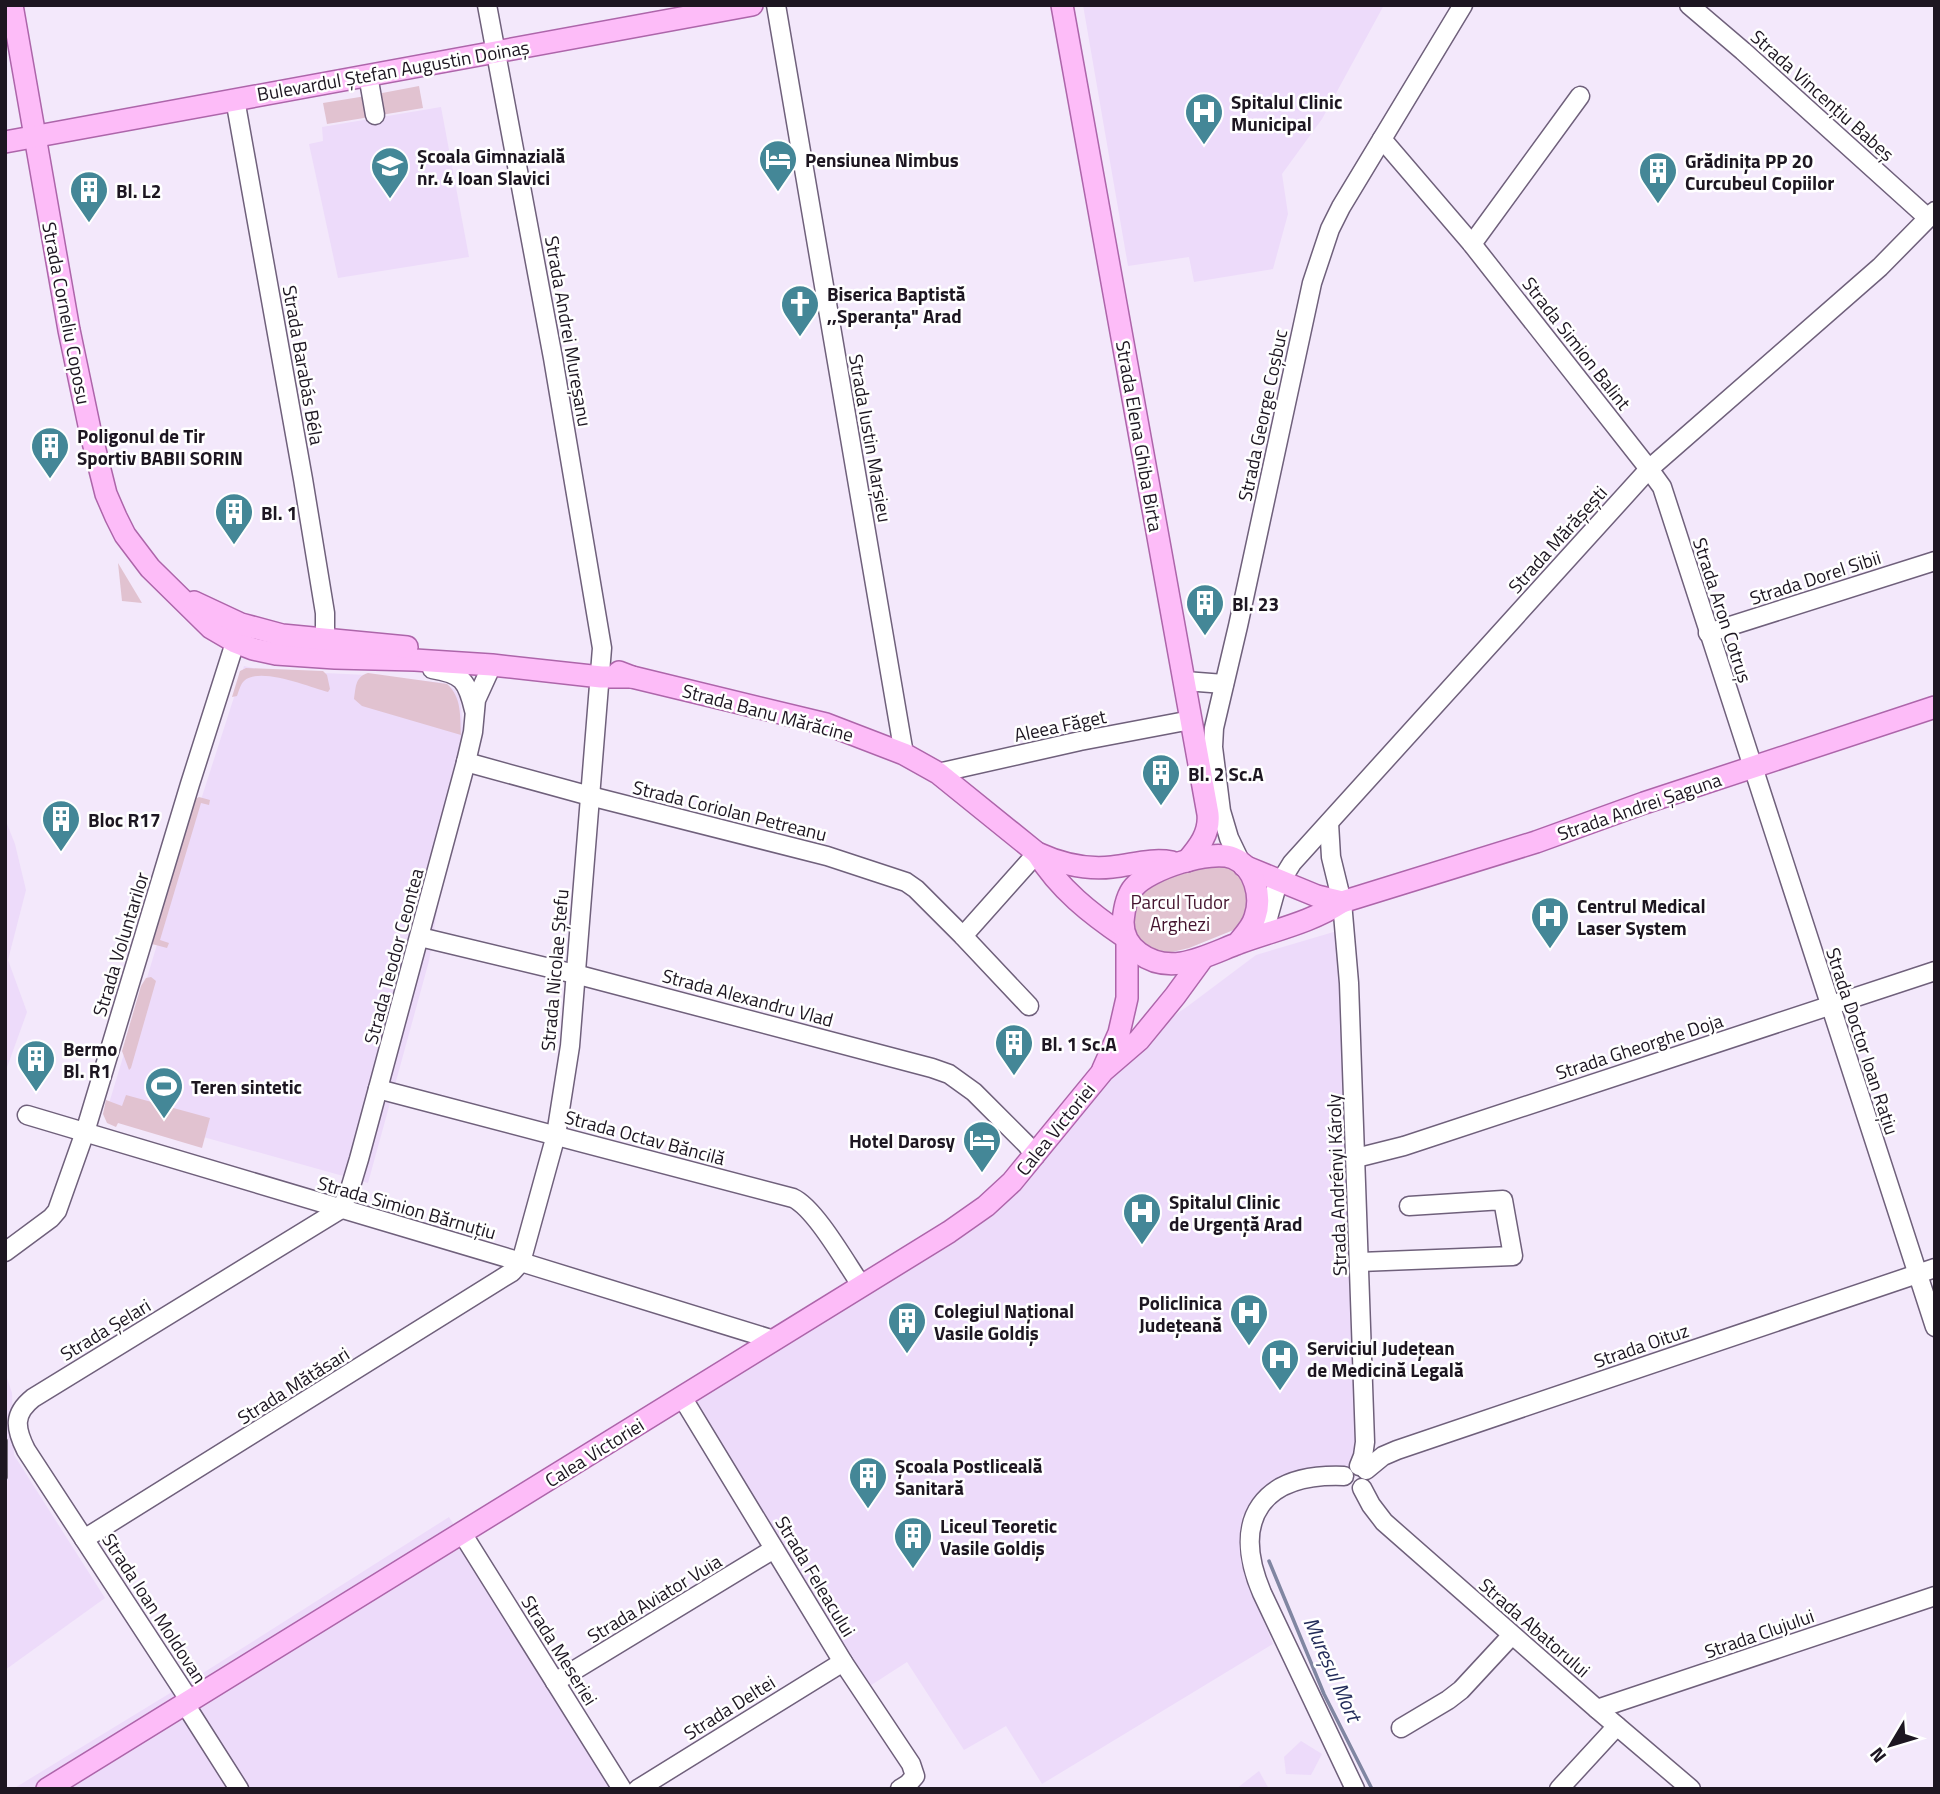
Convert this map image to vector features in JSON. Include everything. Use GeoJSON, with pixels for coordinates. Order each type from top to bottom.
{"type":"FeatureCollection","features":[{"type":"Feature","properties":{"kind":"main road","name":"Strada Corneliu Coposu"},"geometry":{"type":"LineString","coordinates":[[12,5],[69,330],[106,494],[125,536],[165,583],[180,595],[202,620],[238,633]]}},
{"type":"Feature","properties":{"kind":"main road","name":"Bulevardul Ștefan Augustin Doinaș"},"geometry":{"type":"LineString","coordinates":[[5,142],[752,5]]}},
{"type":"Feature","properties":{"kind":"main road","name":"Strada Elena Ghiba Birta"},"geometry":{"type":"LineString","coordinates":[[1062,5],[1209,820],[1206,833],[1183,863]]}},
{"type":"Feature","properties":{"kind":"main road","name":"Strada Banu Mărăcine"},"geometry":{"type":"LineString","coordinates":[[238,633],[253,649],[276,653],[601,671]]}},
{"type":"Feature","properties":{"kind":"main road","name":"Strada Banu Mărăcine"},"geometry":{"type":"LineString","coordinates":[[238,633],[325,639],[601,671],[826,724],[904,754],[938,773],[1037,853],[1054,861],[1075,866],[1109,867],[1156,860],[1183,863]]}},
{"type":"Feature","properties":{"kind":"main road","name":"Strada Andrei Șaguna"},"geometry":{"type":"LineString","coordinates":[[1237,944],[1321,915],[1342,902],[1536,842],[1935,707]]}},
{"type":"Feature","properties":{"kind":"main road","name":"Strada Banu Mărăcine"},"geometry":{"type":"LineString","coordinates":[[1037,853],[1065,888],[1126,939]]}},
{"type":"Feature","properties":{"kind":"main road"},"geometry":{"type":"LineString","coordinates":[[1243,864],[1258,893],[1258,908],[1250,929],[1237,944],[1202,959],[1180,964],[1156,962],[1142,956],[1126,939],[1123,926],[1128,897],[1145,877],[1183,863],[1223,856],[1233,858],[1317,896],[1342,902]]}},
{"type":"Feature","properties":{"kind":"main road","name":"Calea Victoriei"},"geometry":{"type":"LineString","coordinates":[[1103,1071],[1119,1033],[1127,998],[1126,939]]}},
{"type":"Feature","properties":{"kind":"main road","name":"Calea Victoriei"},"geometry":{"type":"LineString","coordinates":[[47,1789],[986,1206],[1035,1156],[1103,1071],[1139,1040],[1202,959]]}},
{"type":"Feature","properties":{"kind":"street","name":"Strada Andrei Mureșanu"},"geometry":{"type":"LineString","coordinates":[[487,5],[562,410],[601,638],[601,671]]}},
{"type":"Feature","properties":{"kind":"street","name":"Strada Iustin Marșieu"},"geometry":{"type":"LineString","coordinates":[[776,5],[904,754]]}},
{"type":"Feature","properties":{"kind":"street","name":"Strada George Coșbuc"},"geometry":{"type":"LineString","coordinates":[[1243,864],[1229,838],[1221,811],[1213,747],[1214,728],[1315,271],[1336,218],[1357,178],[1463,5]]}},
{"type":"Feature","properties":{"kind":"street","name":"Strada Vincențiu Babeș"},"geometry":{"type":"LineString","coordinates":[[1689,5],[1931,215]]}},
{"type":"Feature","properties":{"kind":"street"},"geometry":{"type":"LineString","coordinates":[[368,75],[375,116]]}},
{"type":"Feature","properties":{"kind":"street"},"geometry":{"type":"LineString","coordinates":[[1472,244],[1580,96]]}},
{"type":"Feature","properties":{"kind":"street","name":"Strada Barabás Béla"},"geometry":{"type":"LineString","coordinates":[[235,99],[306,493],[325,613],[325,639]]}},
{"type":"Feature","properties":{"kind":"street","name":"Strada Simion Balint"},"geometry":{"type":"LineString","coordinates":[[1382,139],[1472,244],[1649,469]]}},
{"type":"Feature","properties":{"kind":"street","name":"Strada Mărășești"},"geometry":{"type":"LineString","coordinates":[[1261,936],[1272,898],[1292,863],[1649,469],[1880,267],[1931,215]]}},
{"type":"Feature","properties":{"kind":"street","name":"Strada Aron Cotruș"},"geometry":{"type":"LineString","coordinates":[[1649,469],[1664,494],[1752,768]]}},
{"type":"Feature","properties":{"kind":"street","name":"Strada Dorel Sibii"},"geometry":{"type":"LineString","coordinates":[[1708,633],[1935,561]]}},
{"type":"Feature","properties":{"kind":"street","name":"Strada Voluntarilor"},"geometry":{"type":"LineString","coordinates":[[5,1252],[57,1211],[85,1132],[193,772],[238,633]]}},
{"type":"Feature","properties":{"kind":"street"},"geometry":{"type":"LineString","coordinates":[[415,660],[426,668],[451,672],[458,676],[468,690],[474,710]]}},
{"type":"Feature","properties":{"kind":"street","name":"Strada Teodor Ceontea"},"geometry":{"type":"LineString","coordinates":[[341,1209],[350,1189],[379,1089],[467,762],[474,710],[492,665]]}},
{"type":"Feature","properties":{"kind":"street","name":"Strada Nicolae Ștefu"},"geometry":{"type":"LineString","coordinates":[[521,1262],[556,1135],[570,1046],[601,671]]}},
{"type":"Feature","properties":{"kind":"street"},"geometry":{"type":"LineString","coordinates":[[1185,681],[1224,684]]}},
{"type":"Feature","properties":{"kind":"street","name":"Aleea Făget"},"geometry":{"type":"LineString","coordinates":[[938,773],[1080,741],[1191,720]]}},
{"type":"Feature","properties":{"kind":"street","name":"Strada Coriolan Petreanu"},"geometry":{"type":"LineString","coordinates":[[467,762],[827,856],[898,879],[916,889],[1029,1006]]}},
{"type":"Feature","properties":{"kind":"street","name":"Strada Doctor Ioan Rațiu"},"geometry":{"type":"LineString","coordinates":[[1752,768],[1830,1006],[1926,1271],[1935,1327]]}},
{"type":"Feature","properties":{"kind":"street"},"geometry":{"type":"LineString","coordinates":[[1329,823],[1331,857],[1342,902]]}},
{"type":"Feature","properties":{"kind":"street"},"geometry":{"type":"LineString","coordinates":[[963,936],[1037,853]]}},
{"type":"Feature","properties":{"kind":"street","name":"Strada Andrényi Károly"},"geometry":{"type":"LineString","coordinates":[[1342,902],[1349,983],[1365,1442],[1356,1471]]}},
{"type":"Feature","properties":{"kind":"street","name":"Strada Alexandru Vlad"},"geometry":{"type":"LineString","coordinates":[[420,937],[575,974],[909,1061],[949,1074],[974,1092],[1035,1156]]}},
{"type":"Feature","properties":{"kind":"street","name":"Strada Gheorghe Doja"},"geometry":{"type":"LineString","coordinates":[[1356,1158],[1404,1146],[1935,971]]}},
{"type":"Feature","properties":{"kind":"street","name":"Strada Octav Băncilă"},"geometry":{"type":"LineString","coordinates":[[379,1089],[799,1200],[811,1212],[861,1285]]}},
{"type":"Feature","properties":{"kind":"street","name":"Strada Simion Bărnuțiu"},"geometry":{"type":"LineString","coordinates":[[27,1115],[774,1340]]}},
{"type":"Feature","properties":{"kind":"street"},"geometry":{"type":"LineString","coordinates":[[1360,1262],[1513,1256],[1503,1200],[1409,1206]]}},
{"type":"Feature","properties":{"kind":"street","name":"Strada Șelari"},"geometry":{"type":"LineString","coordinates":[[84,1539],[26,1450],[17,1423],[20,1410],[33,1398],[341,1209]]}},
{"type":"Feature","properties":{"kind":"street","name":"Strada Mătăsari"},"geometry":{"type":"LineString","coordinates":[[84,1539],[503,1280],[521,1262]]}},
{"type":"Feature","properties":{"kind":"street","name":"Strada Oituz"},"geometry":{"type":"LineString","coordinates":[[1356,1471],[1398,1450],[1926,1271]]}},
{"type":"Feature","properties":{"kind":"street","name":"Strada Feleacului"},"geometry":{"type":"LineString","coordinates":[[682,1397],[843,1662],[911,1764],[915,1776],[900,1789]]}},
{"type":"Feature","properties":{"kind":"street"},"geometry":{"type":"LineString","coordinates":[[1355,1789],[1255,1578],[1250,1543],[1255,1513],[1271,1494],[1302,1480],[1356,1471]]}},
{"type":"Feature","properties":{"kind":"street","name":"Strada Abatorului"},"geometry":{"type":"LineString","coordinates":[[1356,1471],[1346,1483],[1350,1488],[1362,1488],[1384,1522],[1691,1789]]}},
{"type":"Feature","properties":{"kind":"street","name":"Strada Meseriei"},"geometry":{"type":"LineString","coordinates":[[462,1533],[622,1789]]}},
{"type":"Feature","properties":{"kind":"street","name":"Strada Ioan Moldovan"},"geometry":{"type":"LineString","coordinates":[[84,1539],[188,1702],[239,1789]]}},
{"type":"Feature","properties":{"kind":"street","name":"Strada Aviator Vuia"},"geometry":{"type":"LineString","coordinates":[[555,1682],[774,1549]]}},
{"type":"Feature","properties":{"kind":"street","name":"Strada Clujului"},"geometry":{"type":"LineString","coordinates":[[1597,1709],[1935,1596]]}},
{"type":"Feature","properties":{"kind":"street"},"geometry":{"type":"LineString","coordinates":[[1401,1728],[1461,1690],[1512,1635]]}},
{"type":"Feature","properties":{"kind":"street","name":"Strada Deltei"},"geometry":{"type":"LineString","coordinates":[[638,1789],[843,1662]]}},
{"type":"Feature","properties":{"kind":"street"},"geometry":{"type":"LineString","coordinates":[[1559,1789],[1617,1726]]}},
{"type":"Feature","properties":{"kind":"shaded area","name":"Spitalul Clinic Municipal"},"geometry":{"type":"Polygon","coordinates":[[[1083,5],[1384,5],[1322,119],[1282,174],[1288,214],[1273,269],[1194,282],[1189,257],[1128,266],[1083,5]]]}},
{"type":"Feature","properties":{"kind":"shaded area","name":"Școala Gimnazială nr. 4 Ioan Slavici"},"geometry":{"type":"Polygon","coordinates":[[[441,107],[469,257],[338,278],[309,144],[323,141],[322,127],[441,107]]]}},
{"type":"Feature","properties":{"kind":"shaded area"},"geometry":{"type":"Polygon","coordinates":[[[244,666],[261,670],[367,675],[445,683],[455,690],[460,698],[463,751],[429,961],[368,1183],[107,1110],[244,666]]]}},
{"type":"Feature","properties":{"kind":"shaded area"},"geometry":{"type":"Polygon","coordinates":[[[5,819],[15,844],[26,890],[8,960],[27,1012],[5,1073],[5,819]]]}},
{"type":"Feature","properties":{"kind":"shaded area"},"geometry":{"type":"Polygon","coordinates":[[[1337,931],[1365,1442],[1348,1469],[1291,1483],[1251,1525],[1242,1514],[1246,1572],[1273,1644],[1042,1784],[1006,1726],[964,1750],[907,1662],[862,1691],[682,1397],[949,1232],[1139,1040],[1256,955],[1337,931]]]}},
{"type":"Feature","properties":{"kind":"shaded area"},"geometry":{"type":"Polygon","coordinates":[[[5,1372],[12,1393],[14,1455],[105,1598],[5,1670],[5,1372]]]}},
{"type":"Feature","properties":{"kind":"shaded area"},"geometry":{"type":"Polygon","coordinates":[[[449,1517],[618,1789],[13,1789],[203,1673],[449,1517]]]}},
{"type":"Feature","properties":{"kind":"shaded area"},"geometry":{"type":"Polygon","coordinates":[[[1301,1741],[1322,1754],[1311,1775],[1286,1774],[1284,1757],[1301,1741]]]}},
{"type":"Feature","properties":{"kind":"shaded area"},"geometry":{"type":"Polygon","coordinates":[[[1259,1771],[1269,1789],[1236,1789],[1259,1771]]]}},
{"type":"Feature","properties":{"kind":"green space"},"geometry":{"type":"Polygon","coordinates":[[[419,86],[423,108],[381,115],[377,94],[419,86]]]}},
{"type":"Feature","properties":{"kind":"green space"},"geometry":{"type":"Polygon","coordinates":[[[366,96],[370,117],[327,124],[323,103],[366,96]]]}},
{"type":"Feature","properties":{"kind":"green space"},"geometry":{"type":"Polygon","coordinates":[[[118,563],[142,603],[122,601],[118,563]]]}},
{"type":"Feature","properties":{"kind":"green space"},"geometry":{"type":"Polygon","coordinates":[[[246,668],[323,671],[327,675],[330,689],[328,692],[285,679],[261,676],[244,681],[237,696],[232,697],[240,671],[246,668]]]}},
{"type":"Feature","properties":{"kind":"green space"},"geometry":{"type":"Polygon","coordinates":[[[368,673],[447,684],[458,701],[461,735],[362,706],[354,699],[356,687],[358,680],[368,673]]]}},
{"type":"Feature","properties":{"kind":"green space"},"geometry":{"type":"Polygon","coordinates":[[[199,797],[210,800],[209,805],[201,803],[160,940],[169,943],[167,948],[152,944],[151,939],[193,800],[199,797]]]}},
{"type":"Feature","properties":{"kind":"green space","name":"Parcul Tudor Arghezi"},"geometry":{"type":"Polygon","coordinates":[[[1202,866],[1228,866],[1245,880],[1250,912],[1236,929],[1189,948],[1158,952],[1145,944],[1139,938],[1133,923],[1133,908],[1144,888],[1202,866]]]}},
{"type":"Feature","properties":{"kind":"green space"},"geometry":{"type":"Polygon","coordinates":[[[151,977],[156,981],[129,1070],[122,1051],[141,986],[146,978],[151,977]]]}},
{"type":"Feature","properties":{"kind":"green space","name":"Teren sintetic"},"geometry":{"type":"Polygon","coordinates":[[[126,1095],[210,1118],[202,1148],[118,1123],[116,1127],[107,1123],[103,1114],[106,1100],[122,1106],[126,1095]]]}},
{"type":"Feature","properties":{"kind":"waterway","name":"Mureșul Mort"},"geometry":{"type":"LineString","coordinates":[[1269,1561],[1324,1694],[1372,1789]]}},
{"type":"Feature","properties":{"kind":"railway"},"geometry":{"type":"LineString","coordinates":[[5,1441],[5,1477]]}},
{"type":"Feature","properties":{"kind":"place","name":"Spitalul Clinic Municipal"},"geometry":{"type":"Point","coordinates":[1204,146]}},
{"type":"Feature","properties":{"kind":"place","name":"Pensiunea Nimbus"},"geometry":{"type":"Point","coordinates":[778,193]}},
{"type":"Feature","properties":{"kind":"place","name":"Școala Gimnazială nr. 4 Ioan Slavici"},"geometry":{"type":"Point","coordinates":[390,200]}},
{"type":"Feature","properties":{"kind":"place","name":"Grădinița PP 20 Curcubeul Copiilor"},"geometry":{"type":"Point","coordinates":[1658,205]}},
{"type":"Feature","properties":{"kind":"place","name":"Bl. L2"},"geometry":{"type":"Point","coordinates":[89,224]}},
{"type":"Feature","properties":{"kind":"place","name":"Biserica Baptistă ,,Speranța\" Arad"},"geometry":{"type":"Point","coordinates":[800,338]}},
{"type":"Feature","properties":{"kind":"place","name":"Poligonul de Tir Sportiv BABII SORIN"},"geometry":{"type":"Point","coordinates":[50,480]}},
{"type":"Feature","properties":{"kind":"place","name":"Bl. 1"},"geometry":{"type":"Point","coordinates":[234,546]}},
{"type":"Feature","properties":{"kind":"place","name":"Bl. 23"},"geometry":{"type":"Point","coordinates":[1205,637]}},
{"type":"Feature","properties":{"kind":"place","name":"Bl. 2 Sc.A"},"geometry":{"type":"Point","coordinates":[1161,807]}},
{"type":"Feature","properties":{"kind":"place","name":"Bloc R17"},"geometry":{"type":"Point","coordinates":[61,853]}},
{"type":"Feature","properties":{"kind":"place","name":"Centrul Medical Laser System"},"geometry":{"type":"Point","coordinates":[1550,950]}},
{"type":"Feature","properties":{"kind":"place","name":"Bl. 1 Sc.A"},"geometry":{"type":"Point","coordinates":[1014,1077]}},
{"type":"Feature","properties":{"kind":"place","name":"Bermo Bl. R1"},"geometry":{"type":"Point","coordinates":[36,1093]}},
{"type":"Feature","properties":{"kind":"place","name":"Teren sintetic"},"geometry":{"type":"Point","coordinates":[164,1120]}},
{"type":"Feature","properties":{"kind":"place","name":"Hotel Darosy"},"geometry":{"type":"Point","coordinates":[982,1174]}},
{"type":"Feature","properties":{"kind":"place","name":"Spitalul Clinic de Urgență Arad"},"geometry":{"type":"Point","coordinates":[1142,1246]}},
{"type":"Feature","properties":{"kind":"place","name":"Policlinica Județeană"},"geometry":{"type":"Point","coordinates":[1249,1347]}},
{"type":"Feature","properties":{"kind":"place","name":"Colegiul Național Vasile Goldiș"},"geometry":{"type":"Point","coordinates":[907,1355]}},
{"type":"Feature","properties":{"kind":"place","name":"Serviciul Județean de Medicină Legală"},"geometry":{"type":"Point","coordinates":[1280,1392]}},
{"type":"Feature","properties":{"kind":"place","name":"Școala Postliceală Sanitară"},"geometry":{"type":"Point","coordinates":[868,1510]}},
{"type":"Feature","properties":{"kind":"place","name":"Liceul Teoretic Vasile Goldiș"},"geometry":{"type":"Point","coordinates":[913,1570]}}]}
